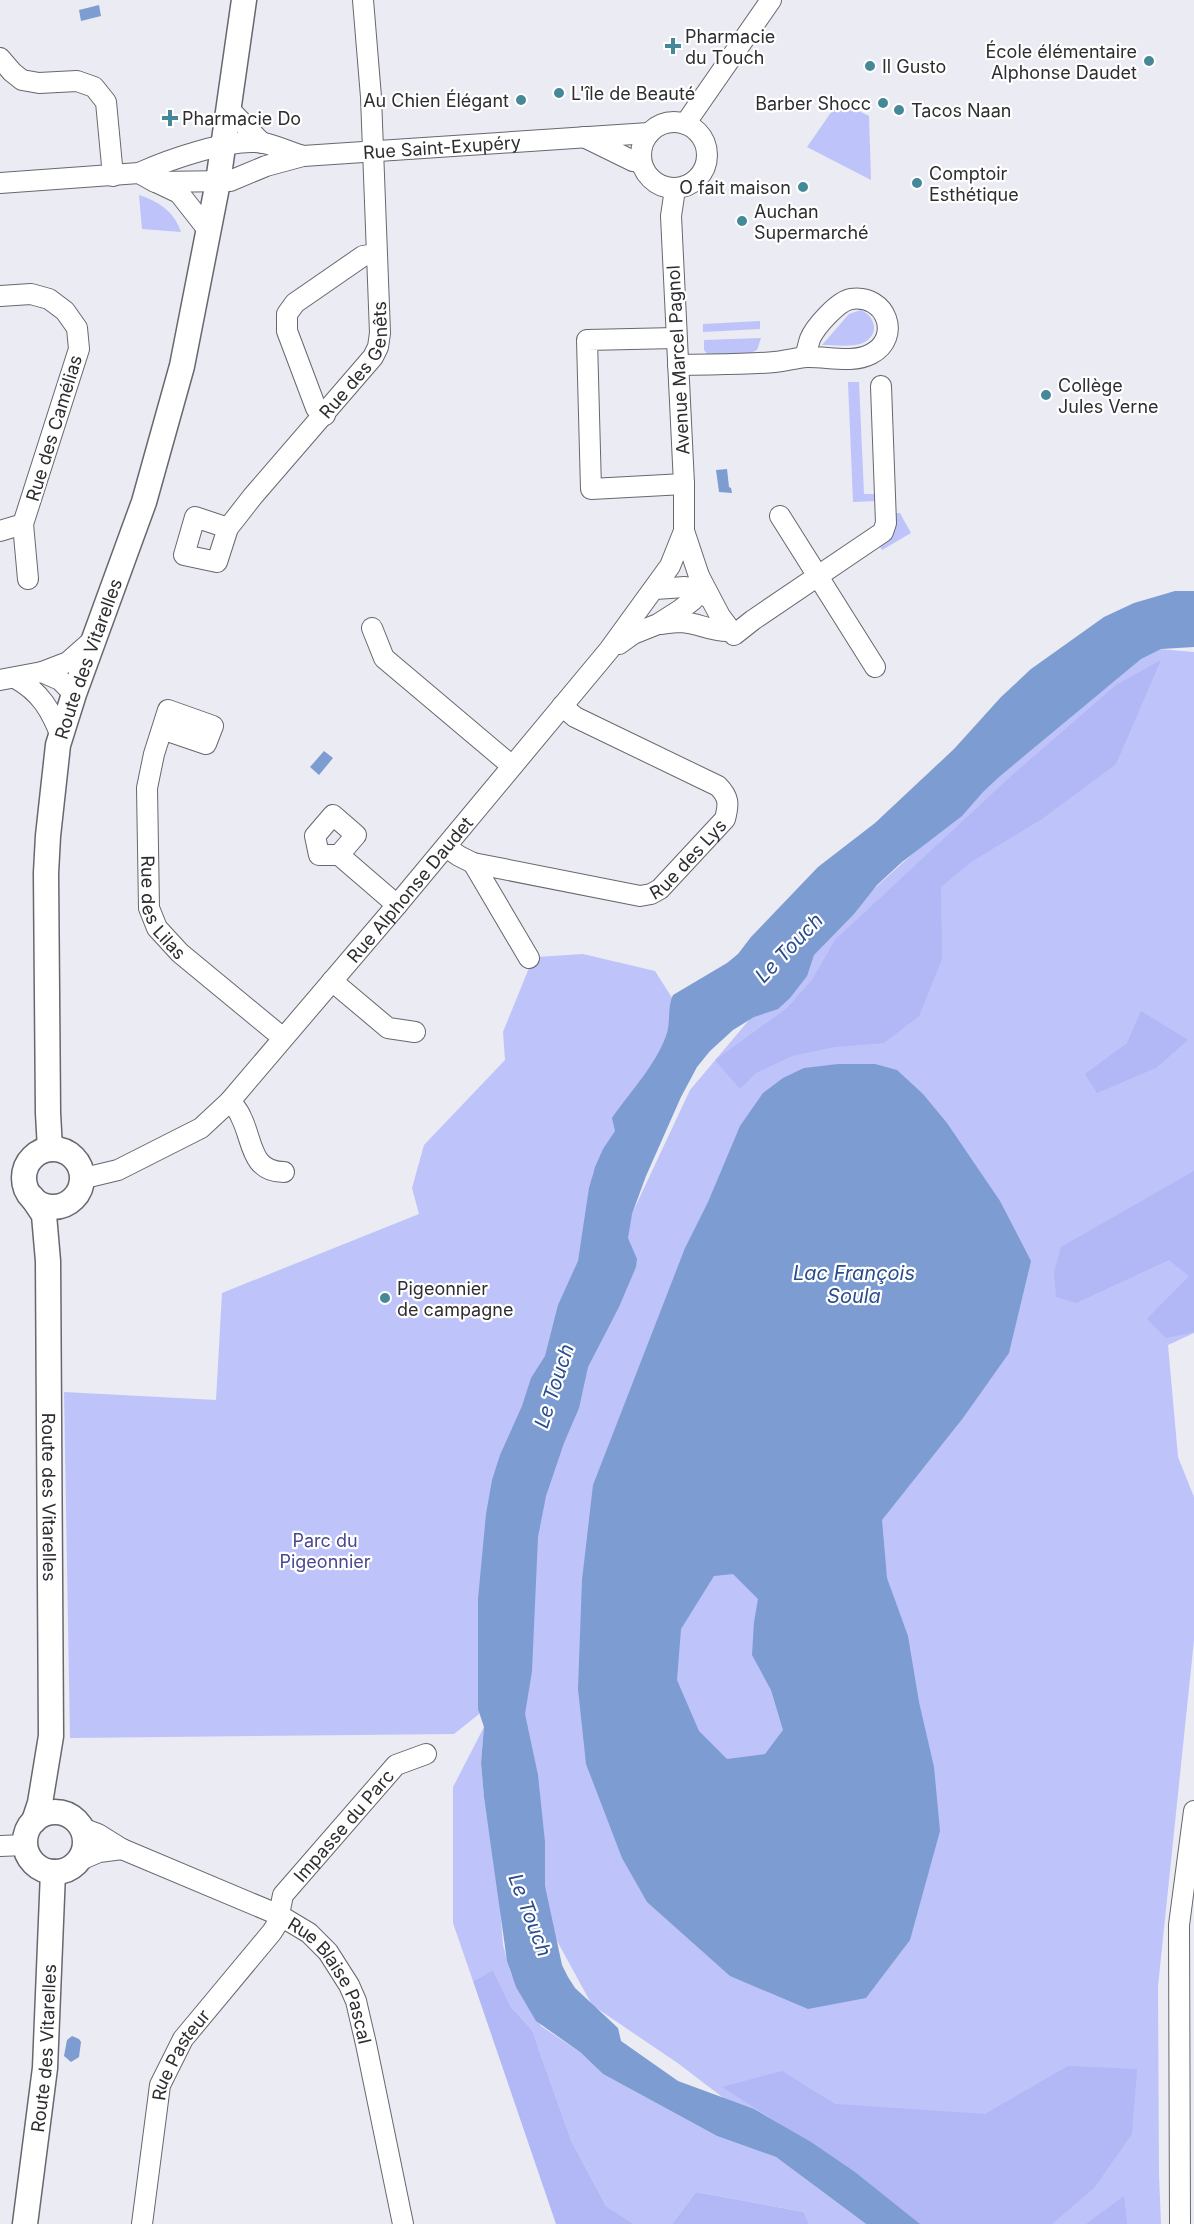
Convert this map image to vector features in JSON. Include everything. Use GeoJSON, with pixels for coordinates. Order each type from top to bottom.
{"type":"FeatureCollection","features":[{"type":"Feature","properties":{"kind":"main road","name":"Route des Vitarelles"},"geometry":{"type":"LineString","coordinates":[[50,1149],[46,873],[51,799],[61,736],[74,694],[141,512],[182,366],[218,182],[244,0]]}},
{"type":"Feature","properties":{"kind":"main road"},"geometry":{"type":"LineString","coordinates":[[50,1149],[61,1150],[71,1155],[78,1163],[82,1174],[81,1187],[74,1198],[63,1205],[50,1206],[32,1197],[26,1188],[24,1178],[26,1167],[32,1158],[50,1149]]}},
{"type":"Feature","properties":{"kind":"main road","name":"Route des Vitarelles"},"geometry":{"type":"LineString","coordinates":[[32,1197],[44,1215],[48,1261],[51,1736],[58,1785],[74,1821]]}},
{"type":"Feature","properties":{"kind":"main road","name":"Route des Vitarelles"},"geometry":{"type":"LineString","coordinates":[[48,1261],[63,1205]]}},
{"type":"Feature","properties":{"kind":"main road","name":"Route des Vitarelles"},"geometry":{"type":"LineString","coordinates":[[34,1821],[40,1803],[51,1736]]}},
{"type":"Feature","properties":{"kind":"main road"},"geometry":{"type":"LineString","coordinates":[[49,1812],[74,1821],[85,1843],[78,1861],[63,1871],[53,1872],[45,1870],[32,1860],[25,1845],[28,1828],[34,1821],[49,1812]]}},
{"type":"Feature","properties":{"kind":"main road","name":"Route des Vitarelles"},"geometry":{"type":"LineString","coordinates":[[25,2224],[45,2068],[53,1872]]}},
{"type":"Feature","properties":{"kind":"street","name":"Rue des Genêts"},"geometry":{"type":"LineString","coordinates":[[228,528],[253,496],[325,415],[373,357],[378,347],[380,333],[371,97],[363,0]]}},
{"type":"Feature","properties":{"kind":"street"},"geometry":{"type":"LineString","coordinates":[[685,124],[771,0]]}},
{"type":"Feature","properties":{"kind":"street"},"geometry":{"type":"LineString","coordinates":[[0,58],[22,80],[39,83],[77,81],[94,87],[106,102],[113,176]]}},
{"type":"Feature","properties":{"kind":"street","name":"Rue Saint-Exupéry"},"geometry":{"type":"LineString","coordinates":[[228,108],[262,143]]}},
{"type":"Feature","properties":{"kind":"street"},"geometry":{"type":"LineString","coordinates":[[674,122],[685,124],[696,130],[703,139],[707,151],[706,165],[699,177],[688,186],[675,189],[663,187],[653,182],[646,173],[641,162],[641,152],[649,133],[663,124],[674,122]]}},
{"type":"Feature","properties":{"kind":"street","name":"Rue Saint-Exupéry"},"geometry":{"type":"LineString","coordinates":[[147,178],[230,181],[266,166],[303,156],[649,133]]}},
{"type":"Feature","properties":{"kind":"street","name":"Rue Saint-Exupéry"},"geometry":{"type":"LineString","coordinates":[[583,137],[633,161],[641,162]]}},
{"type":"Feature","properties":{"kind":"street","name":"Rue Saint-Exupéry"},"geometry":{"type":"LineString","coordinates":[[147,178],[155,166],[224,145],[262,143],[303,156]]}},
{"type":"Feature","properties":{"kind":"street"},"geometry":{"type":"LineString","coordinates":[[224,145],[266,166]]}},
{"type":"Feature","properties":{"kind":"street"},"geometry":{"type":"LineString","coordinates":[[0,183],[113,176],[147,178],[179,193],[208,230]]}},
{"type":"Feature","properties":{"kind":"street","name":"Avenue Marcel Pagnol"},"geometry":{"type":"LineString","coordinates":[[675,189],[670,216],[684,484],[684,531],[702,589],[732,633]]}},
{"type":"Feature","properties":{"kind":"street"},"geometry":{"type":"LineString","coordinates":[[325,415],[316,408],[287,331],[287,314],[295,303],[363,256],[376,254]]}},
{"type":"Feature","properties":{"kind":"street","name":"Rue des Camélias"},"geometry":{"type":"LineString","coordinates":[[0,296],[32,294],[49,298],[65,311],[77,328],[79,349],[23,524],[0,531]]}},
{"type":"Feature","properties":{"kind":"street"},"geometry":{"type":"LineString","coordinates":[[676,338],[587,340],[591,489],[684,484]]}},
{"type":"Feature","properties":{"kind":"street"},"geometry":{"type":"LineString","coordinates":[[678,365],[774,362],[805,357]]}},
{"type":"Feature","properties":{"kind":"street"},"geometry":{"type":"LineString","coordinates":[[658,624],[682,622],[703,626],[716,632],[732,633],[819,577],[883,532],[886,523],[881,386]]}},
{"type":"Feature","properties":{"kind":"street"},"geometry":{"type":"LineString","coordinates":[[780,516],[875,667]]}},
{"type":"Feature","properties":{"kind":"street"},"geometry":{"type":"LineString","coordinates":[[23,524],[28,579]]}},
{"type":"Feature","properties":{"kind":"street","name":"Avenue Marcel Pagnol"},"geometry":{"type":"LineString","coordinates":[[655,589],[670,566],[684,531]]}},
{"type":"Feature","properties":{"kind":"street"},"geometry":{"type":"LineString","coordinates":[[655,589],[684,587],[702,589]]}},
{"type":"Feature","properties":{"kind":"street","name":"Rue Alphonse Daudet"},"geometry":{"type":"LineString","coordinates":[[82,1174],[93,1176],[118,1170],[201,1128],[230,1101],[446,847],[609,650],[655,589]]}},
{"type":"Feature","properties":{"kind":"street"},"geometry":{"type":"LineString","coordinates":[[609,650],[633,634],[658,624],[680,610],[702,589]]}},
{"type":"Feature","properties":{"kind":"street"},"geometry":{"type":"LineString","coordinates":[[372,628],[384,658],[513,766]]}},
{"type":"Feature","properties":{"kind":"street"},"geometry":{"type":"LineString","coordinates":[[8,679],[42,672],[68,662],[94,639]]}},
{"type":"Feature","properties":{"kind":"street"},"geometry":{"type":"LineString","coordinates":[[42,672],[60,680],[74,694]]}},
{"type":"Feature","properties":{"kind":"street"},"geometry":{"type":"LineString","coordinates":[[8,679],[33,689],[51,711],[61,736]]}},
{"type":"Feature","properties":{"kind":"street","name":"Rue des Lys"},"geometry":{"type":"LineString","coordinates":[[446,847],[473,863],[640,896],[660,889],[725,819],[729,806],[726,794],[718,786],[575,717],[562,706]]}},
{"type":"Feature","properties":{"kind":"street","name":"Rue des Lilas"},"geometry":{"type":"LineString","coordinates":[[162,729],[154,754],[146,805],[149,908],[157,928],[180,953],[283,1038]]}},
{"type":"Feature","properties":{"kind":"street"},"geometry":{"type":"LineString","coordinates":[[339,855],[397,905]]}},
{"type":"Feature","properties":{"kind":"street","name":"Rue des Lys"},"geometry":{"type":"LineString","coordinates":[[473,863],[529,958]]}},
{"type":"Feature","properties":{"kind":"street"},"geometry":{"type":"LineString","coordinates":[[332,981],[388,1028],[415,1032]]}},
{"type":"Feature","properties":{"kind":"street"},"geometry":{"type":"LineString","coordinates":[[230,1101],[241,1117],[255,1156],[263,1167],[273,1172],[284,1172]]}},
{"type":"Feature","properties":{"kind":"street","name":"Impasse du Parc"},"geometry":{"type":"LineString","coordinates":[[279,1915],[282,1895],[396,1765],[426,1754]]}},
{"type":"Feature","properties":{"kind":"street"},"geometry":{"type":"LineString","coordinates":[[1180,2224],[1179,1925],[1194,1811]]}},
{"type":"Feature","properties":{"kind":"street","name":"Rue Blaise Pascal"},"geometry":{"type":"LineString","coordinates":[[74,1821],[122,1849],[279,1915],[309,1934],[328,1952],[349,1985],[356,2001],[403,2224]]}},
{"type":"Feature","properties":{"kind":"street"},"geometry":{"type":"LineString","coordinates":[[0,1846],[25,1845]]}},
{"type":"Feature","properties":{"kind":"street"},"geometry":{"type":"LineString","coordinates":[[78,1861],[99,1852],[122,1849]]}},
{"type":"Feature","properties":{"kind":"street","name":"Rue Pasteur"},"geometry":{"type":"LineString","coordinates":[[141,2224],[160,2085],[183,2039],[272,1932],[279,1915]]}},
{"type":"Feature","properties":{"kind":"green space"},"geometry":{"type":"Polygon","coordinates":[[[839,101],[869,116],[871,180],[807,147],[839,101]]]}},
{"type":"Feature","properties":{"kind":"green space"},"geometry":{"type":"Polygon","coordinates":[[[139,195],[165,208],[175,219],[181,232],[142,229],[139,195]]]}},
{"type":"Feature","properties":{"kind":"green space"},"geometry":{"type":"Polygon","coordinates":[[[861,310],[871,318],[873,323],[871,337],[856,345],[822,345],[849,314],[861,310]]]}},
{"type":"Feature","properties":{"kind":"green space"},"geometry":{"type":"Polygon","coordinates":[[[760,321],[760,329],[703,332],[703,324],[760,321]]]}},
{"type":"Feature","properties":{"kind":"green space"},"geometry":{"type":"Polygon","coordinates":[[[761,338],[757,350],[747,355],[708,355],[704,350],[704,340],[761,338]]]}},
{"type":"Feature","properties":{"kind":"green space"},"geometry":{"type":"Polygon","coordinates":[[[848,382],[859,382],[864,494],[878,494],[878,501],[853,502],[848,382]]]}},
{"type":"Feature","properties":{"kind":"green space"},"geometry":{"type":"Polygon","coordinates":[[[895,513],[900,513],[911,533],[882,550],[879,545],[894,527],[895,513]]]}},
{"type":"Feature","properties":{"kind":"green space"},"geometry":{"type":"Polygon","coordinates":[[[1147,648],[1194,652],[1194,1333],[1168,1345],[1178,1457],[1194,1497],[1194,1640],[1158,1986],[1161,2224],[886,2224],[679,2064],[592,2005],[550,1928],[514,1752],[536,1510],[592,1299],[690,1090],[814,943],[1127,660],[1147,648]]]}},
{"type":"Feature","properties":{"kind":"green space","name":"Parc du Pigeonnier"},"geometry":{"type":"Polygon","coordinates":[[[583,954],[655,971],[683,1015],[593,1173],[577,1268],[479,1714],[454,1734],[70,1738],[64,1392],[216,1400],[222,1293],[419,1214],[412,1188],[424,1145],[505,1060],[503,1032],[529,968],[537,957],[583,954]]]}},
{"type":"Feature","properties":{"kind":"green space"},"geometry":{"type":"Polygon","coordinates":[[[484,1727],[481,1763],[499,1895],[503,1945],[511,1974],[541,2026],[580,2052],[603,2074],[717,2136],[776,2157],[866,2224],[809,2224],[804,2212],[696,2192],[672,2224],[634,2224],[606,2206],[571,2140],[532,2030],[511,2007],[493,1970],[473,1981],[453,1923],[453,1787],[484,1727]]]}},
{"type":"Feature","properties":{"kind":"shaded area"},"geometry":{"type":"Polygon","coordinates":[[[1161,660],[1116,764],[1042,819],[971,862],[941,887],[942,959],[919,1016],[884,1043],[834,1047],[792,1056],[756,1073],[740,1089],[715,1060],[786,1009],[812,980],[835,940],[1009,778],[1116,685],[1161,660]]]}},
{"type":"Feature","properties":{"kind":"shaded area"},"geometry":{"type":"Polygon","coordinates":[[[1141,1011],[1188,1040],[1156,1068],[1097,1093],[1085,1074],[1127,1043],[1141,1011]]]}},
{"type":"Feature","properties":{"kind":"shaded area"},"geometry":{"type":"Polygon","coordinates":[[[1194,1171],[1194,1332],[1166,1338],[1147,1319],[1189,1276],[1169,1260],[1076,1303],[1056,1297],[1054,1272],[1061,1247],[1194,1171]]]}},
{"type":"Feature","properties":{"kind":"shaded area"},"geometry":{"type":"Polygon","coordinates":[[[493,1970],[511,2007],[532,2030],[571,2140],[606,2206],[634,2224],[556,2224],[473,1981],[493,1970]]]}},
{"type":"Feature","properties":{"kind":"shaded area"},"geometry":{"type":"Polygon","coordinates":[[[1068,2066],[1137,2069],[1132,2134],[1094,2188],[1052,2224],[920,2224],[855,2172],[722,2087],[782,2071],[835,2104],[985,2114],[1068,2066]]]}},
{"type":"Feature","properties":{"kind":"shaded area"},"geometry":{"type":"Polygon","coordinates":[[[696,2192],[804,2212],[809,2224],[672,2224],[696,2192]]]}},
{"type":"Feature","properties":{"kind":"shaded area"},"geometry":{"type":"Polygon","coordinates":[[[1124,2196],[1127,2224],[1086,2224],[1124,2196]]]}},
{"type":"Feature","properties":{"kind":"water"},"geometry":{"type":"Polygon","coordinates":[[[99,5],[101,16],[81,21],[79,10],[99,5]]]}},
{"type":"Feature","properties":{"kind":"water"},"geometry":{"type":"Polygon","coordinates":[[[727,469],[732,493],[719,492],[716,470],[727,469]]]}},
{"type":"Feature","properties":{"kind":"water","name":"Le Touch"},"geometry":{"type":"Polygon","coordinates":[[[1175,591],[1194,591],[1194,647],[1161,649],[1141,659],[999,777],[962,816],[902,862],[877,885],[854,914],[814,955],[807,976],[790,998],[778,1009],[754,1017],[733,1030],[710,1051],[697,1067],[646,1176],[632,1214],[628,1238],[637,1259],[636,1267],[619,1307],[588,1367],[579,1408],[546,1496],[538,1537],[532,1671],[525,1714],[538,1775],[545,1842],[545,1886],[562,1965],[575,1988],[618,2028],[621,2041],[678,2081],[754,2109],[811,2142],[855,2172],[920,2224],[866,2224],[776,2157],[717,2136],[603,2074],[580,2052],[536,2021],[516,1987],[507,1961],[484,1797],[481,1763],[484,1727],[478,1709],[478,1599],[486,1514],[492,1480],[531,1378],[545,1356],[558,1305],[578,1261],[589,1188],[603,1149],[615,1131],[612,1118],[649,1068],[661,1047],[667,1031],[673,995],[738,954],[751,937],[818,867],[875,823],[954,749],[1001,697],[1031,669],[1104,617],[1134,603],[1175,591]]]}},
{"type":"Feature","properties":{"kind":"water"},"geometry":{"type":"Polygon","coordinates":[[[324,751],[333,758],[319,775],[310,767],[324,751]]]}},
{"type":"Feature","properties":{"kind":"water","name":"Lac François Soula"},"geometry":{"type":"Polygon","coordinates":[[[838,1064],[875,1064],[897,1070],[923,1094],[947,1123],[1000,1201],[1031,1261],[1009,1353],[963,1418],[882,1520],[887,1578],[908,1636],[919,1702],[934,1767],[940,1831],[910,1940],[866,1998],[808,2009],[730,1976],[647,1902],[622,1858],[586,1764],[578,1689],[582,1580],[593,1485],[685,1248],[708,1202],[740,1126],[763,1093],[783,1078],[804,1068],[838,1064]],[[733,1574],[714,1576],[681,1629],[677,1680],[699,1731],[727,1759],[765,1754],[783,1730],[771,1690],[752,1655],[758,1599],[733,1574]]]}},
{"type":"Feature","properties":{"kind":"water"},"geometry":{"type":"Polygon","coordinates":[[[72,2036],[81,2042],[79,2057],[71,2062],[64,2056],[67,2040],[72,2036]]]}},
{"type":"Feature","properties":{"kind":"place","name":"Pharmacie du Touch"},"geometry":{"type":"Point","coordinates":[673,46]}},
{"type":"Feature","properties":{"kind":"place","name":"École élémentaire Alphonse Daudet"},"geometry":{"type":"Point","coordinates":[1149,61]}},
{"type":"Feature","properties":{"kind":"place","name":"Il Gusto"},"geometry":{"type":"Point","coordinates":[870,66]}},
{"type":"Feature","properties":{"kind":"place","name":"L'île de Beauté"},"geometry":{"type":"Point","coordinates":[559,93]}},
{"type":"Feature","properties":{"kind":"place","name":"Au Chien Élégant"},"geometry":{"type":"Point","coordinates":[521,100]}},
{"type":"Feature","properties":{"kind":"place","name":"Barber Shocc"},"geometry":{"type":"Point","coordinates":[883,103]}},
{"type":"Feature","properties":{"kind":"place","name":"Tacos Naan"},"geometry":{"type":"Point","coordinates":[899,110]}},
{"type":"Feature","properties":{"kind":"place","name":"Pharmacie Do"},"geometry":{"type":"Point","coordinates":[170,118]}},
{"type":"Feature","properties":{"kind":"place","name":"Comptoir Esthétique"},"geometry":{"type":"Point","coordinates":[917,183]}},
{"type":"Feature","properties":{"kind":"place","name":"O fait maison"},"geometry":{"type":"Point","coordinates":[803,187]}},
{"type":"Feature","properties":{"kind":"place","name":"Auchan Supermarché"},"geometry":{"type":"Point","coordinates":[742,221]}},
{"type":"Feature","properties":{"kind":"place","name":"Collège Jules Verne"},"geometry":{"type":"Point","coordinates":[1046,395]}},
{"type":"Feature","properties":{"kind":"place","name":"Pigeonnier de campagne"},"geometry":{"type":"Point","coordinates":[385,1298]}}]}
